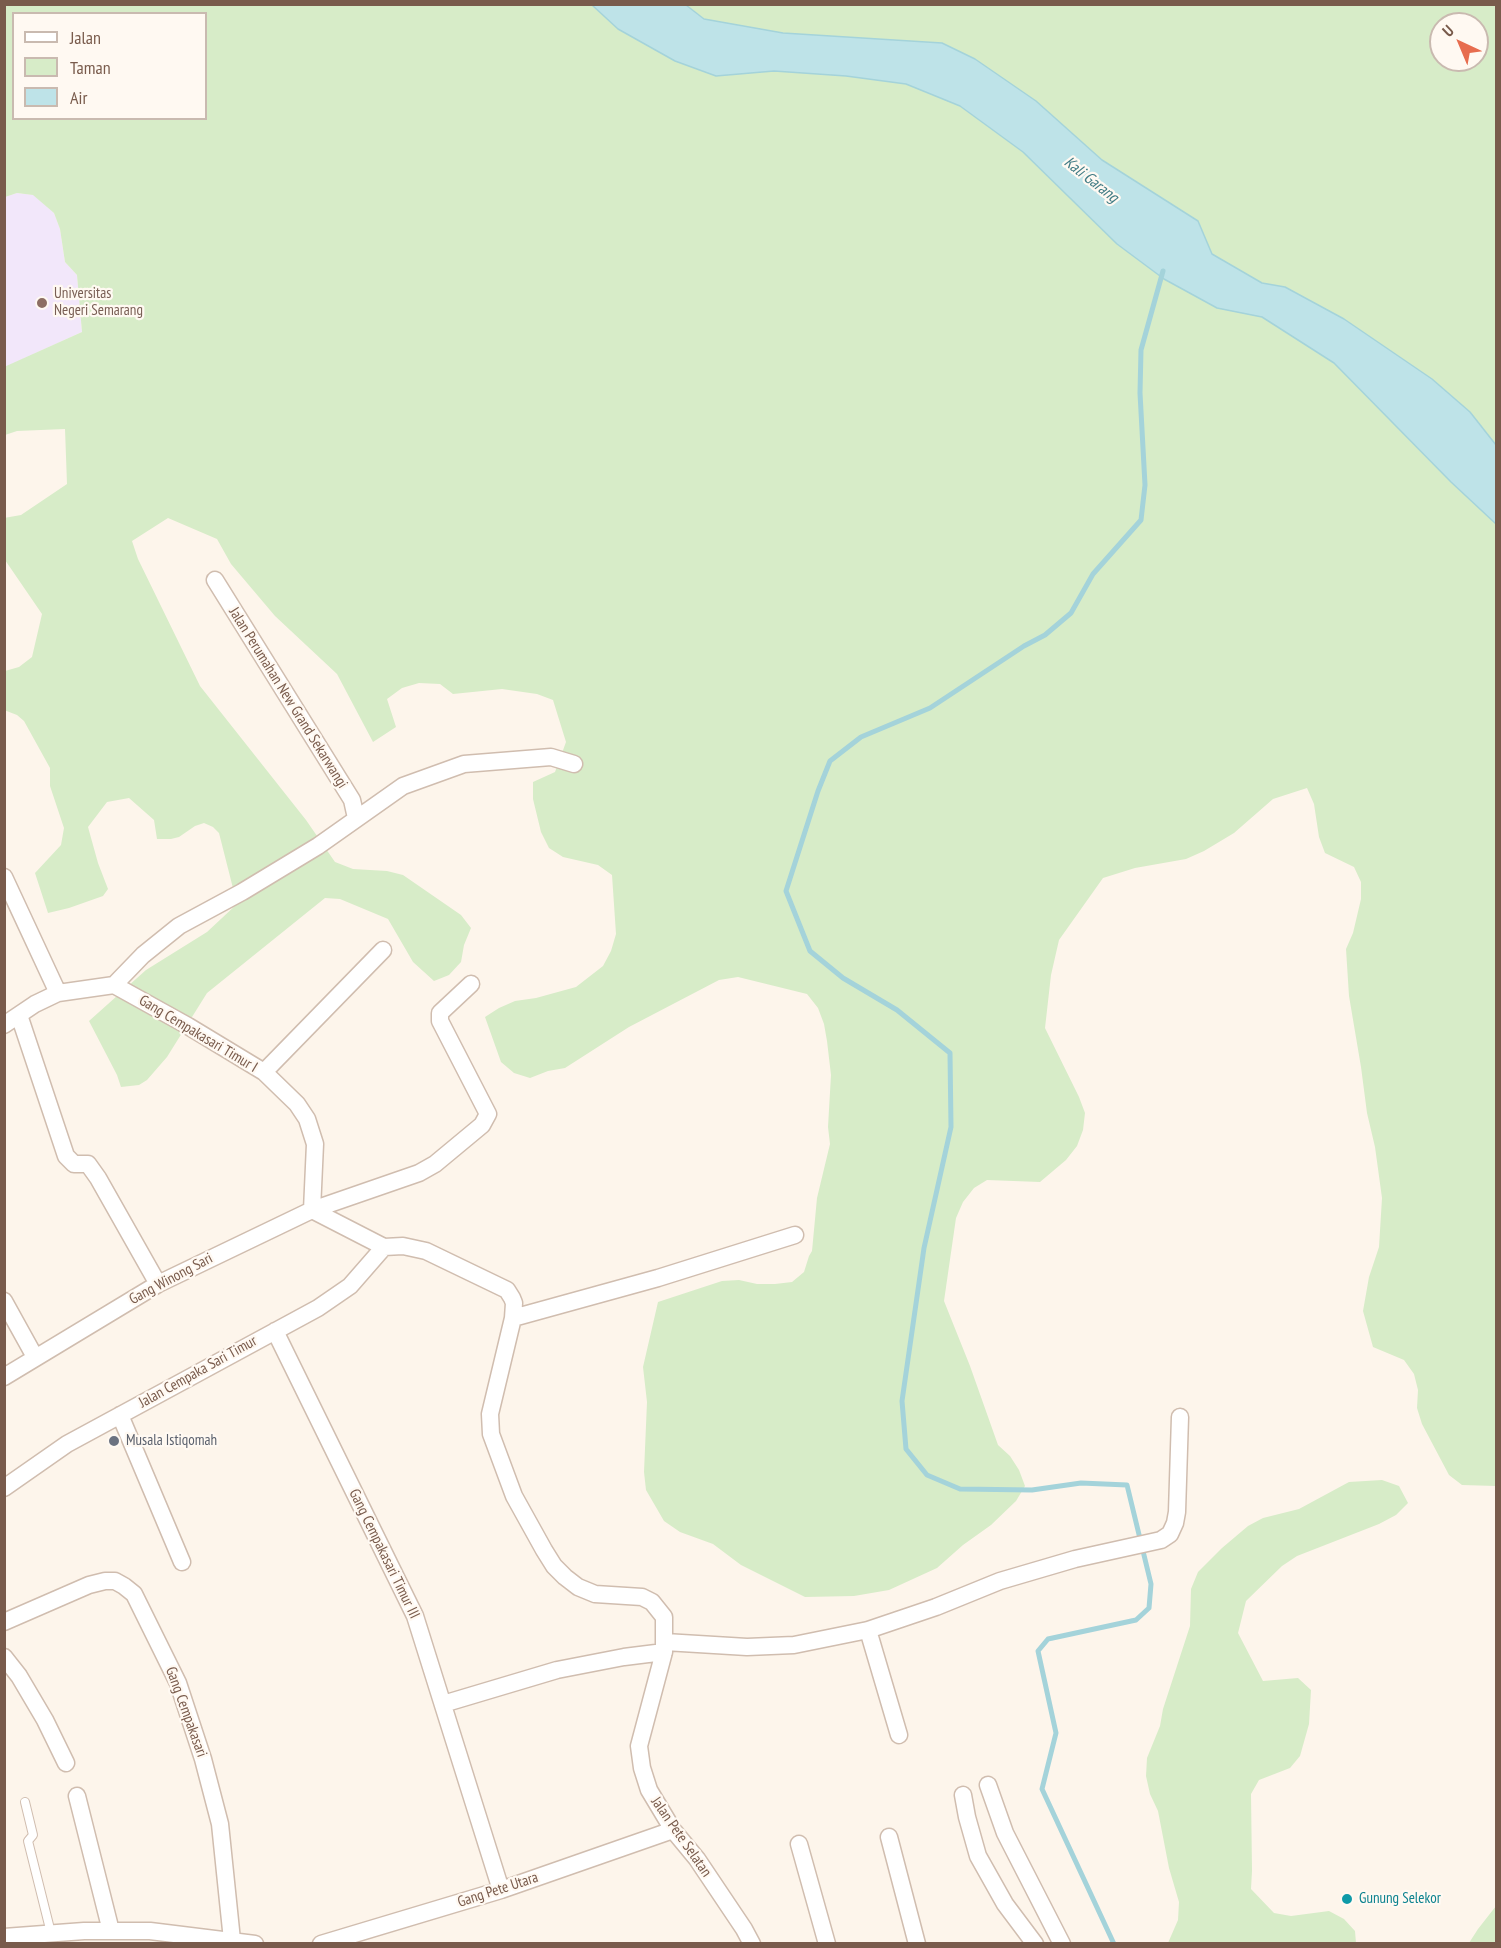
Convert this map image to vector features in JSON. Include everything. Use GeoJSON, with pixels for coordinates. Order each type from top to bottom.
{"type":"FeatureCollection","features":[{"type":"Feature","properties":{"kind":"street","name":"Jalan Perumahan New Grand Sekarwangi"},"geometry":{"type":"LineString","coordinates":[[214,580],[352,800],[356,818]]}},
{"type":"Feature","properties":{"kind":"street"},"geometry":{"type":"LineString","coordinates":[[4,1025],[58,993],[114,985],[143,955],[179,926],[242,892],[318,846],[403,786],[464,764],[551,757],[574,764]]}},
{"type":"Feature","properties":{"kind":"street"},"geometry":{"type":"LineString","coordinates":[[4,877],[58,993]]}},
{"type":"Feature","properties":{"kind":"street"},"geometry":{"type":"LineString","coordinates":[[264,1072],[383,950]]}},
{"type":"Feature","properties":{"kind":"street","name":"Gang Winong Sari"},"geometry":{"type":"LineString","coordinates":[[4,1377],[158,1284],[312,1210],[419,1173],[435,1164],[482,1125],[488,1114],[440,1021],[440,1013],[471,984]]}},
{"type":"Feature","properties":{"kind":"street","name":"Gang Cempakasari Timur I"},"geometry":{"type":"LineString","coordinates":[[114,985],[264,1072],[297,1104],[307,1119],[315,1144],[312,1210]]}},
{"type":"Feature","properties":{"kind":"street"},"geometry":{"type":"LineString","coordinates":[[19,1015],[66,1156],[74,1164],[88,1164],[158,1284]]}},
{"type":"Feature","properties":{"kind":"street"},"geometry":{"type":"LineString","coordinates":[[312,1210],[384,1247],[403,1246],[426,1251],[507,1290],[514,1303],[513,1318],[490,1414],[491,1434],[514,1496],[554,1566],[578,1587],[595,1594],[642,1597],[652,1602],[664,1617],[664,1647]]}},
{"type":"Feature","properties":{"kind":"street"},"geometry":{"type":"LineString","coordinates":[[513,1318],[658,1278],[795,1235]]}},
{"type":"Feature","properties":{"kind":"street","name":"Jalan Cempaka Sari Timur"},"geometry":{"type":"LineString","coordinates":[[4,1488],[67,1444],[318,1308],[350,1286],[384,1247]]}},
{"type":"Feature","properties":{"kind":"street"},"geometry":{"type":"LineString","coordinates":[[4,1301],[35,1357]]}},
{"type":"Feature","properties":{"kind":"street","name":"Gang Cempakasari Timur III"},"geometry":{"type":"LineString","coordinates":[[275,1330],[415,1616],[501,1890]]}},
{"type":"Feature","properties":{"kind":"street"},"geometry":{"type":"LineString","coordinates":[[120,1415],[182,1562]]}},
{"type":"Feature","properties":{"kind":"street"},"geometry":{"type":"LineString","coordinates":[[443,1704],[556,1670],[664,1647],[794,1645],[868,1630],[936,1607],[1000,1581],[1076,1559],[1161,1540],[1170,1534],[1177,1512],[1180,1417]]}},
{"type":"Feature","properties":{"kind":"street","name":"Gang Cempakasari"},"geometry":{"type":"LineString","coordinates":[[4,1622],[89,1585],[105,1581],[115,1581],[134,1594],[178,1683],[203,1759],[220,1824],[232,1940]]}},
{"type":"Feature","properties":{"kind":"street"},"geometry":{"type":"LineString","coordinates":[[868,1630],[899,1735]]}},
{"type":"Feature","properties":{"kind":"street","name":"Jalan Pete Selatan"},"geometry":{"type":"LineString","coordinates":[[664,1647],[639,1746],[642,1767],[649,1790],[673,1830],[697,1859],[752,1944]]}},
{"type":"Feature","properties":{"kind":"street"},"geometry":{"type":"LineString","coordinates":[[4,1657],[19,1676],[45,1720],[66,1763]]}},
{"type":"Feature","properties":{"kind":"street"},"geometry":{"type":"LineString","coordinates":[[988,1785],[1005,1833],[1062,1944]]}},
{"type":"Feature","properties":{"kind":"street"},"geometry":{"type":"LineString","coordinates":[[963,1795],[978,1856],[1005,1904],[1035,1944]]}},
{"type":"Feature","properties":{"kind":"street"},"geometry":{"type":"LineString","coordinates":[[76,1796],[111,1931]]}},
{"type":"Feature","properties":{"kind":"street","name":"Gang Pete Utara"},"geometry":{"type":"LineString","coordinates":[[321,1944],[501,1890],[673,1830]]}},
{"type":"Feature","properties":{"kind":"street"},"geometry":{"type":"LineString","coordinates":[[889,1837],[917,1944]]}},
{"type":"Feature","properties":{"kind":"street"},"geometry":{"type":"LineString","coordinates":[[799,1844],[827,1944]]}},
{"type":"Feature","properties":{"kind":"street"},"geometry":{"type":"LineString","coordinates":[[7,1944],[5,1936],[150,1931],[255,1944]]}},
{"type":"Feature","properties":{"kind":"lane"},"geometry":{"type":"LineString","coordinates":[[26,1802],[33,1835],[28,1841],[51,1933]]}},
{"type":"Feature","properties":{"kind":"shaded area","name":"Universitas Negeri Semarang"},"geometry":{"type":"Polygon","coordinates":[[[17,193],[34,195],[54,213],[60,229],[65,262],[77,275],[82,332],[5,367],[4,197],[17,193]]]}},
{"type":"Feature","properties":{"kind":"green space"},"geometry":{"type":"Polygon","coordinates":[[[5,4],[592,5],[618,29],[675,61],[716,76],[774,71],[846,76],[906,84],[960,106],[1023,152],[1117,244],[1164,279],[1217,308],[1262,317],[1334,363],[1451,482],[1496,524],[1496,1486],[1462,1485],[1449,1475],[1422,1424],[1417,1408],[1418,1390],[1414,1374],[1404,1360],[1373,1347],[1363,1311],[1369,1277],[1379,1247],[1382,1198],[1349,996],[1346,949],[1353,933],[1361,899],[1361,882],[1354,867],[1325,853],[1319,837],[1314,804],[1307,788],[1273,799],[1234,833],[1186,859],[1135,868],[1103,878],[1059,940],[1051,975],[1045,1028],[1085,1113],[1083,1130],[1077,1146],[1066,1160],[1040,1182],[987,1180],[974,1188],[963,1202],[956,1218],[944,1301],[998,1445],[1010,1456],[1025,1486],[1016,1501],[991,1525],[937,1568],[889,1590],[854,1596],[805,1597],[741,1565],[713,1544],[680,1532],[664,1521],[646,1490],[644,1472],[647,1402],[643,1367],[658,1302],[722,1281],[739,1280],[757,1284],[792,1282],[804,1272],[812,1251],[817,1198],[830,1144],[828,1127],[831,1075],[824,1024],[818,1008],[807,994],[738,977],[719,980],[629,1027],[565,1068],[530,1078],[514,1073],[501,1062],[485,1017],[515,1001],[576,987],[603,966],[616,934],[612,875],[598,865],[563,857],[549,848],[541,832],[533,799],[533,782],[555,772],[566,742],[553,700],[537,694],[502,689],[453,694],[440,684],[419,683],[402,688],[387,699],[396,727],[373,742],[337,674],[275,616],[231,564],[217,539],[168,518],[132,541],[138,559],[200,686],[306,820],[335,862],[353,869],[387,871],[403,875],[461,915],[471,928],[464,945],[461,962],[449,975],[434,981],[413,962],[388,919],[340,899],[325,898],[207,993],[167,1057],[147,1080],[139,1085],[121,1087],[89,1021],[146,970],[207,932],[237,904],[219,833],[213,827],[204,823],[179,837],[157,839],[154,820],[129,798],[107,802],[88,827],[108,889],[103,896],[48,913],[35,873],[61,845],[64,828],[50,786],[50,768],[24,721],[17,715],[4,710],[5,671],[19,667],[32,657],[42,614],[5,560],[4,518],[21,515],[67,484],[65,429],[17,431],[5,435],[4,367],[82,332],[77,275],[65,262],[60,229],[54,213],[33,195],[17,193],[5,197],[5,4]]]}},
{"type":"Feature","properties":{"kind":"green space"},"geometry":{"type":"Polygon","coordinates":[[[686,5],[1496,5],[1496,445],[1470,412],[1432,379],[1344,319],[1285,287],[1262,283],[1212,254],[1198,221],[1102,160],[1036,101],[783,33],[704,19],[686,5]]]}},
{"type":"Feature","properties":{"kind":"green space"},"geometry":{"type":"Polygon","coordinates":[[[1382,1480],[1399,1486],[1408,1503],[1396,1515],[1379,1524],[1297,1556],[1282,1566],[1246,1601],[1238,1633],[1263,1681],[1298,1678],[1311,1690],[1309,1724],[1300,1756],[1290,1768],[1259,1780],[1251,1794],[1251,1889],[1274,1913],[1291,1916],[1329,1911],[1344,1919],[1355,1931],[1356,1943],[1168,1943],[1178,1920],[1179,1902],[1169,1868],[1158,1811],[1150,1794],[1146,1776],[1147,1758],[1160,1726],[1163,1709],[1190,1626],[1191,1589],[1198,1572],[1248,1526],[1263,1518],[1299,1509],[1349,1482],[1382,1480]]]}},
{"type":"Feature","properties":{"kind":"green space"},"geometry":{"type":"Polygon","coordinates":[[[1496,1906],[1496,1943],[1469,1943],[1478,1929],[1496,1906]]]}},
{"type":"Feature","properties":{"kind":"water","name":"Kali Garang"},"geometry":{"type":"Polygon","coordinates":[[[592,5],[686,5],[704,19],[783,33],[942,43],[975,59],[1036,101],[1102,160],[1198,221],[1212,254],[1262,283],[1285,287],[1344,319],[1432,379],[1470,412],[1496,445],[1496,524],[1451,482],[1334,363],[1262,317],[1217,308],[1164,279],[1117,244],[1023,152],[960,106],[906,84],[846,76],[774,71],[716,76],[675,61],[618,29],[592,5]]]}},
{"type":"Feature","properties":{"kind":"waterway"},"geometry":{"type":"LineString","coordinates":[[1114,1944],[1042,1789],[1056,1733],[1038,1651],[1048,1639],[1136,1620],[1149,1608],[1151,1584],[1127,1485],[1081,1483],[1032,1490],[960,1489],[927,1475],[906,1449],[902,1401],[924,1248],[951,1127],[950,1053],[897,1010],[843,978],[810,951],[786,891],[830,761],[861,737],[930,708],[1024,646],[1045,635],[1071,613],[1093,574],[1141,520],[1145,485],[1140,393],[1141,350],[1163,271]]}},
{"type":"Feature","properties":{"kind":"place","name":"Universitas Negeri Semarang"},"geometry":{"type":"Point","coordinates":[42,303]}},
{"type":"Feature","properties":{"kind":"place","name":"Musala Istiqomah"},"geometry":{"type":"Point","coordinates":[114,1441]}},
{"type":"Feature","properties":{"kind":"place","name":"Gunung Selekor"},"geometry":{"type":"Point","coordinates":[1347,1899]}}]}
